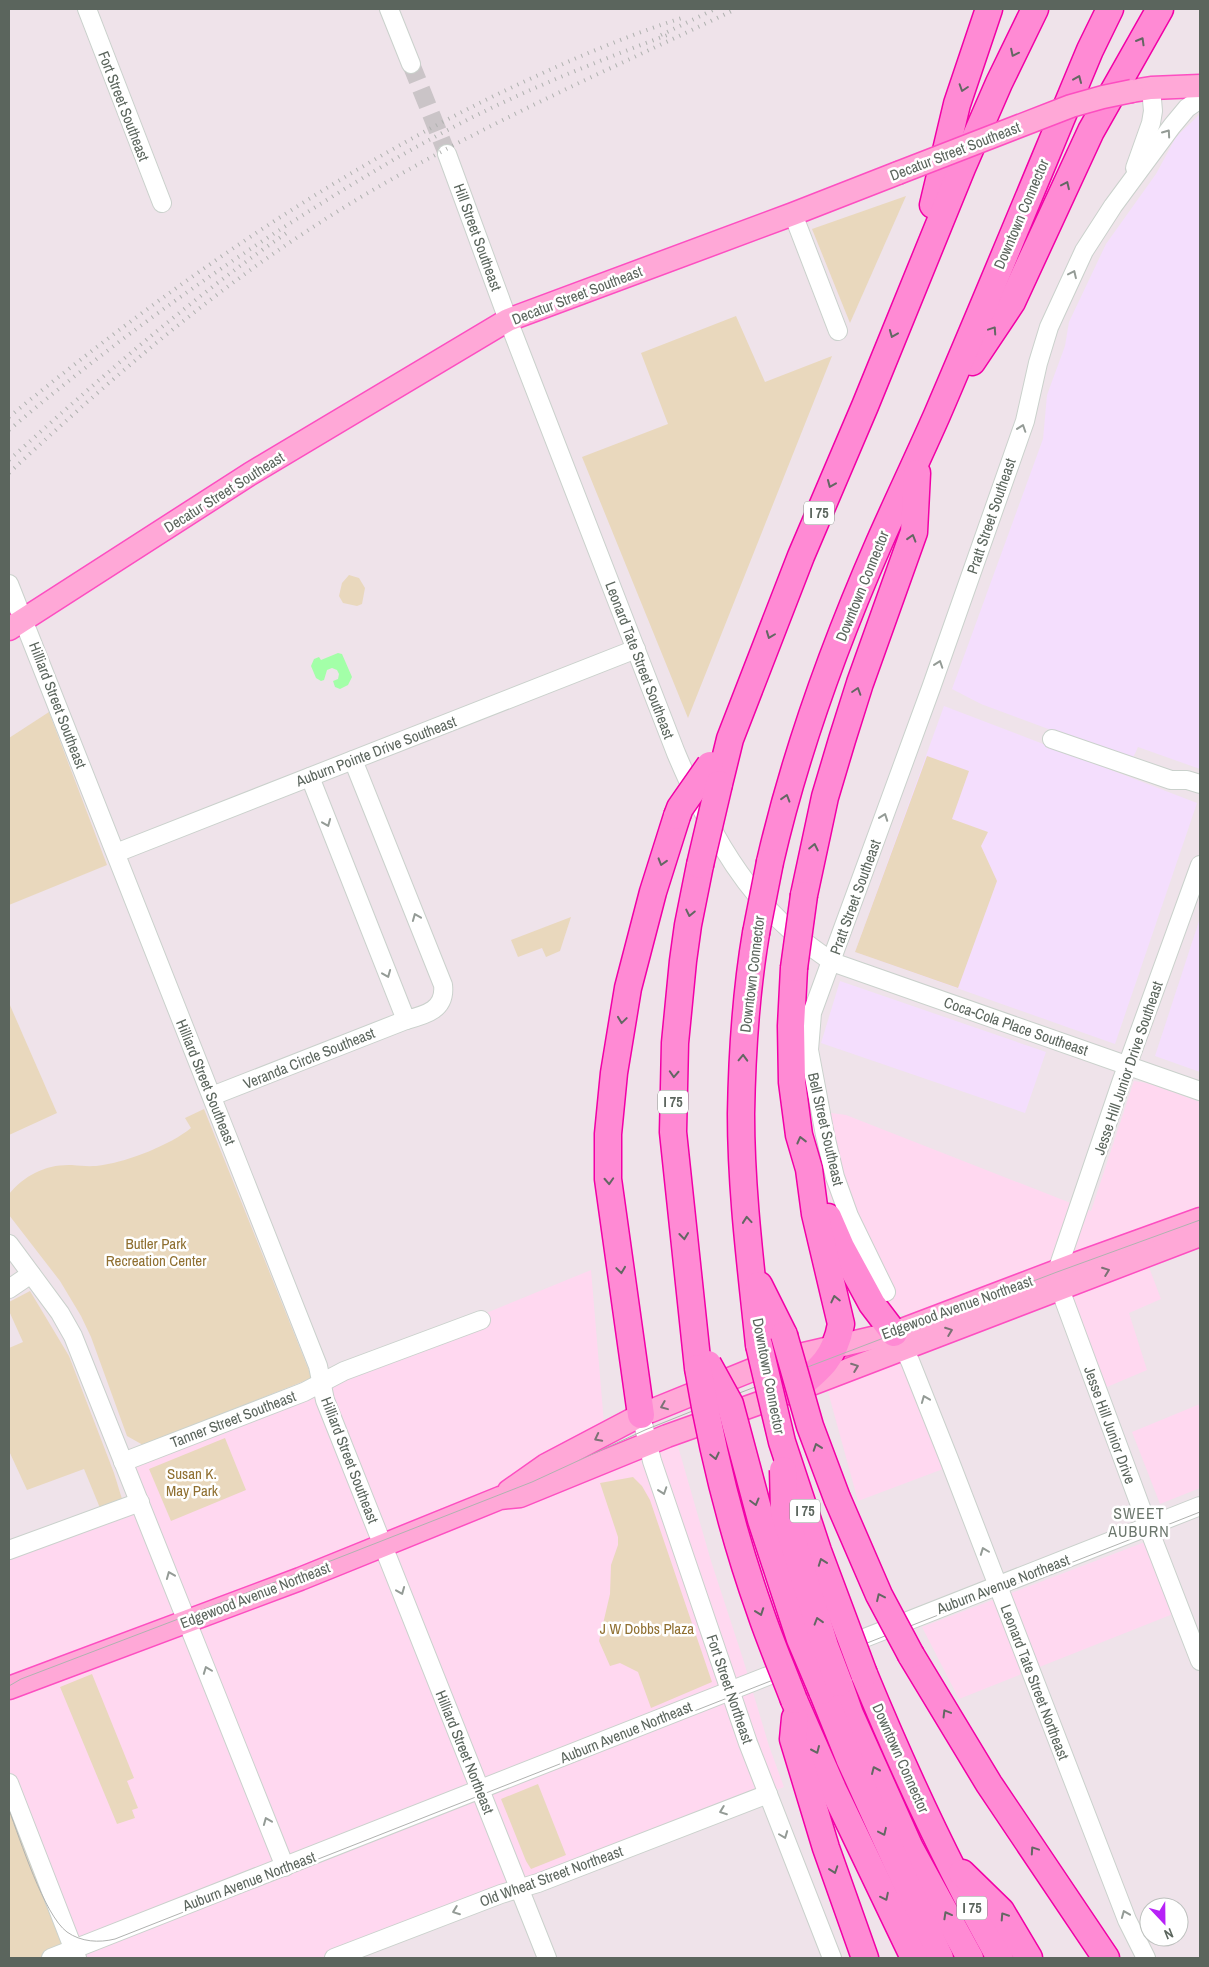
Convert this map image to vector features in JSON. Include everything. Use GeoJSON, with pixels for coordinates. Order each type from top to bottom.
{"type":"FeatureCollection","features":[{"type":"Feature","properties":{"kind":"highway"},"geometry":{"type":"LineString","coordinates":[[911,289],[957,104],[989,9]]}},
{"type":"Feature","properties":{"kind":"highway","name":"I 75"},"geometry":{"type":"LineString","coordinates":[[703,1366],[694,1339],[673,1132],[673,1107],[675,1043],[682,960],[715,775],[800,556],[865,406],[911,289],[995,92],[1035,9]]}},
{"type":"Feature","properties":{"kind":"highway","name":"Downtown Connector"},"geometry":{"type":"LineString","coordinates":[[1000,1958],[945,1857],[900,1760],[864,1674],[821,1559],[782,1442],[759,1344],[744,1192],[741,1115],[745,1030],[751,965],[770,862],[780,816],[815,707],[871,562],[937,414],[1090,50],[1110,9]]}},
{"type":"Feature","properties":{"kind":"highway"},"geometry":{"type":"LineString","coordinates":[[937,414],[1012,302],[1091,132],[1160,9]]}},
{"type":"Feature","properties":{"kind":"highway"},"geometry":{"type":"LineString","coordinates":[[793,1391],[821,1368],[835,1346],[841,1324],[815,1214],[808,1169],[799,1135],[792,1082],[791,1026],[794,968],[804,895],[825,797],[860,683],[914,532],[918,458]]}},
{"type":"Feature","properties":{"kind":"highway"},"geometry":{"type":"LineString","coordinates":[[641,1415],[608,1179],[608,1134],[614,1073],[628,988],[653,892],[677,816],[680,808],[715,775]]}},
{"type":"Feature","properties":{"kind":"highway"},"geometry":{"type":"LineString","coordinates":[[808,1169],[841,1247],[872,1304],[899,1341]]}},
{"type":"Feature","properties":{"kind":"highway"},"geometry":{"type":"LineString","coordinates":[[751,1268],[784,1335],[810,1426],[833,1489],[879,1595],[911,1655],[989,1784],[1106,1958]]}},
{"type":"Feature","properties":{"kind":"highway"},"geometry":{"type":"LineString","coordinates":[[703,1366],[730,1404],[760,1520],[800,1639],[830,1687],[850,1714],[910,1848],[970,1958]]}},
{"type":"Feature","properties":{"kind":"highway"},"geometry":{"type":"LineString","coordinates":[[703,1366],[716,1460],[735,1532],[760,1613],[795,1703],[833,1789],[914,1958]]}},
{"type":"Feature","properties":{"kind":"highway"},"geometry":{"type":"LineString","coordinates":[[782,1442],[784,1512],[825,1646],[830,1687],[849,1758],[940,1958]]}},
{"type":"Feature","properties":{"kind":"highway"},"geometry":{"type":"LineString","coordinates":[[795,1703],[793,1739],[826,1848],[865,1958]]}},
{"type":"Feature","properties":{"kind":"highway"},"geometry":{"type":"LineString","coordinates":[[945,1857],[1001,1912],[1029,1958]]}},
{"type":"Feature","properties":{"kind":"main road","name":"Decatur Street Southeast"},"geometry":{"type":"LineString","coordinates":[[16,624],[250,474],[508,320],[793,214],[1071,106],[1142,89],[1200,86]]}},
{"type":"Feature","properties":{"kind":"main road","name":"Edgewood Avenue Northeast"},"geometry":{"type":"LineString","coordinates":[[500,1498],[520,1496],[667,1436],[793,1391],[899,1341],[1059,1280],[1200,1219]]}},
{"type":"Feature","properties":{"kind":"main road","name":"Edgewood Avenue Northeast"},"geometry":{"type":"LineString","coordinates":[[1059,1280],[1200,1235]]}},
{"type":"Feature","properties":{"kind":"main road","name":"Edgewood Avenue Northeast"},"geometry":{"type":"LineString","coordinates":[[9,1688],[300,1579],[500,1498],[546,1465],[641,1415],[774,1361],[835,1346],[899,1341]]}},
{"type":"Feature","properties":{"kind":"street","name":"Fort Street Southeast"},"geometry":{"type":"LineString","coordinates":[[86,9],[162,203]]}},
{"type":"Feature","properties":{"kind":"street"},"geometry":{"type":"LineString","coordinates":[[389,9],[412,64]]}},
{"type":"Feature","properties":{"kind":"street"},"geometry":{"type":"LineString","coordinates":[[1128,187],[1151,123],[1153,111],[1142,89]]}},
{"type":"Feature","properties":{"kind":"street","name":"Pratt Street Southeast"},"geometry":{"type":"LineString","coordinates":[[832,962],[1025,421],[1038,363],[1049,327],[1084,251],[1172,126],[1187,108],[1200,99]]}},
{"type":"Feature","properties":{"kind":"street","name":"Hill Street Southeast"},"geometry":{"type":"LineString","coordinates":[[447,154],[508,320]]}},
{"type":"Feature","properties":{"kind":"street"},"geometry":{"type":"LineString","coordinates":[[793,214],[838,331]]}},
{"type":"Feature","properties":{"kind":"street","name":"Leonard Tate Street Southeast"},"geometry":{"type":"LineString","coordinates":[[508,320],[694,796],[723,849],[766,906],[788,929],[832,962]]}},
{"type":"Feature","properties":{"kind":"street","name":"Hilliard Street Southeast"},"geometry":{"type":"LineString","coordinates":[[9,584],[16,624],[116,853],[318,1366],[325,1400],[383,1545]]}},
{"type":"Feature","properties":{"kind":"street","name":"Auburn Pointe Drive Southeast"},"geometry":{"type":"LineString","coordinates":[[116,853],[636,649]]}},
{"type":"Feature","properties":{"kind":"street"},"geometry":{"type":"LineString","coordinates":[[1052,739],[1171,780],[1187,780],[1200,784]]}},
{"type":"Feature","properties":{"kind":"street","name":"Veranda Circle Southeast"},"geometry":{"type":"LineString","coordinates":[[212,1096],[406,1020],[424,1015],[435,1009],[443,995],[442,985],[353,760]]}},
{"type":"Feature","properties":{"kind":"street"},"geometry":{"type":"LineString","coordinates":[[310,777],[406,1020]]}},
{"type":"Feature","properties":{"kind":"street","name":"Jesse Hill Junior Drive Southeast"},"geometry":{"type":"LineString","coordinates":[[1059,1280],[1128,1066],[1200,865]]}},
{"type":"Feature","properties":{"kind":"street","name":"Coca-Cola Place Southeast"},"geometry":{"type":"LineString","coordinates":[[832,962],[1200,1091]]}},
{"type":"Feature","properties":{"kind":"street","name":"Bell Street Southeast"},"geometry":{"type":"LineString","coordinates":[[832,962],[822,980],[812,1013],[809,1050],[835,1177],[849,1216],[886,1292]]}},
{"type":"Feature","properties":{"kind":"street"},"geometry":{"type":"LineString","coordinates":[[9,1244],[60,1313],[73,1336],[285,1866]]}},
{"type":"Feature","properties":{"kind":"street"},"geometry":{"type":"LineString","coordinates":[[9,1289],[31,1274]]}},
{"type":"Feature","properties":{"kind":"street","name":"Jesse Hill Junior Drive"},"geometry":{"type":"LineString","coordinates":[[1059,1280],[1148,1526],[1200,1661]]}},
{"type":"Feature","properties":{"kind":"street","name":"Tanner Street Southeast"},"geometry":{"type":"LineString","coordinates":[[123,1462],[304,1392],[344,1371],[481,1320]]}},
{"type":"Feature","properties":{"kind":"street","name":"Leonard Tate Street Northeast"},"geometry":{"type":"LineString","coordinates":[[899,1341],[910,1360],[949,1459],[1127,1920],[1146,1958]]}},
{"type":"Feature","properties":{"kind":"street","name":"Fort Street Northeast"},"geometry":{"type":"LineString","coordinates":[[641,1415],[652,1461],[730,1691],[832,1958]]}},
{"type":"Feature","properties":{"kind":"street"},"geometry":{"type":"LineString","coordinates":[[9,1550],[140,1502]]}},
{"type":"Feature","properties":{"kind":"street","name":"Auburn Avenue Northeast"},"geometry":{"type":"LineString","coordinates":[[51,1958],[76,1954],[285,1866],[1200,1506]]}},
{"type":"Feature","properties":{"kind":"street","name":"Hilliard Street Northeast"},"geometry":{"type":"LineString","coordinates":[[383,1545],[547,1958]]}},
{"type":"Feature","properties":{"kind":"street"},"geometry":{"type":"LineString","coordinates":[[9,1783],[76,1954]]}},
{"type":"Feature","properties":{"kind":"street","name":"Old Wheat Street Northeast"},"geometry":{"type":"LineString","coordinates":[[334,1958],[768,1794]]}},
{"type":"Feature","properties":{"kind":"shaded area"},"geometry":{"type":"Polygon","coordinates":[[[1200,114],[1200,769],[1138,747],[1132,760],[981,704],[952,689],[1043,439],[1047,395],[1065,346],[1069,322],[1106,244],[1156,174],[1176,137],[1200,114]]]}},
{"type":"Feature","properties":{"kind":"shaded area"},"geometry":{"type":"Polygon","coordinates":[[[338,653],[342,654],[352,677],[348,685],[340,689],[335,687],[333,681],[338,679],[339,674],[337,670],[332,668],[327,670],[324,680],[321,681],[316,678],[311,666],[314,659],[319,657],[321,660],[338,653]]]}},
{"type":"Feature","properties":{"kind":"shaded area"},"geometry":{"type":"Polygon","coordinates":[[[944,706],[1197,803],[1115,1044],[855,952],[944,706]]]}},
{"type":"Feature","properties":{"kind":"shaded area"},"geometry":{"type":"Polygon","coordinates":[[[1200,918],[1200,1072],[1155,1056],[1200,918]]]}},
{"type":"Feature","properties":{"kind":"shaded area"},"geometry":{"type":"Polygon","coordinates":[[[840,981],[1046,1052],[1025,1113],[821,1043],[840,981]]]}},
{"type":"Feature","properties":{"kind":"shaded area"},"geometry":{"type":"Polygon","coordinates":[[[1134,1081],[1147,1083],[1200,1102],[1200,1212],[911,1317],[885,1307],[843,1232],[823,1179],[809,1110],[846,1115],[1091,1211],[1134,1081]]]}},
{"type":"Feature","properties":{"kind":"shaded area"},"geometry":{"type":"Polygon","coordinates":[[[1147,1262],[1161,1299],[1129,1313],[1147,1370],[1107,1387],[1069,1294],[1147,1262]]]}},
{"type":"Feature","properties":{"kind":"shaded area"},"geometry":{"type":"Polygon","coordinates":[[[591,1270],[606,1447],[671,1422],[711,1561],[769,1746],[784,1787],[349,1958],[77,1958],[9,1834],[9,1550],[140,1502],[123,1462],[591,1270]]]}},
{"type":"Feature","properties":{"kind":"shaded area"},"geometry":{"type":"Polygon","coordinates":[[[900,1360],[943,1469],[858,1501],[827,1388],[900,1360]]]}},
{"type":"Feature","properties":{"kind":"shaded area"},"geometry":{"type":"Polygon","coordinates":[[[1200,1404],[1200,1488],[1160,1504],[1132,1432],[1200,1404]]]}},
{"type":"Feature","properties":{"kind":"shaded area"},"geometry":{"type":"Polygon","coordinates":[[[1145,1542],[1173,1614],[959,1699],[922,1627],[1145,1542]]]}},
{"type":"Feature","properties":{"kind":"green space"},"geometry":{"type":"Polygon","coordinates":[[[906,196],[850,323],[812,229],[906,196]]]}},
{"type":"Feature","properties":{"kind":"green space"},"geometry":{"type":"Polygon","coordinates":[[[736,316],[765,382],[832,356],[688,718],[582,457],[668,424],[641,353],[736,316]]]}},
{"type":"Feature","properties":{"kind":"green space"},"geometry":{"type":"Polygon","coordinates":[[[349,575],[359,578],[365,588],[362,604],[357,606],[343,603],[339,596],[342,583],[349,575]]]}},
{"type":"Feature","properties":{"kind":"green space"},"geometry":{"type":"Polygon","coordinates":[[[49,712],[107,865],[9,905],[9,738],[49,712]]]}},
{"type":"Feature","properties":{"kind":"green space"},"geometry":{"type":"Polygon","coordinates":[[[927,756],[969,771],[952,819],[988,832],[981,846],[997,881],[958,988],[855,952],[927,756]]]}},
{"type":"Feature","properties":{"kind":"green space"},"geometry":{"type":"Polygon","coordinates":[[[571,917],[560,951],[546,957],[542,948],[518,957],[511,940],[571,917]]]}},
{"type":"Feature","properties":{"kind":"green space"},"geometry":{"type":"Polygon","coordinates":[[[9,1003],[57,1113],[9,1135],[9,1003]]]}},
{"type":"Feature","properties":{"kind":"green space","name":"Butler Park Recreation Center"},"geometry":{"type":"Polygon","coordinates":[[[204,1109],[312,1378],[143,1445],[127,1436],[91,1337],[81,1316],[60,1281],[9,1215],[9,1194],[29,1176],[53,1166],[103,1165],[125,1160],[149,1151],[191,1128],[185,1118],[204,1109]]]}},
{"type":"Feature","properties":{"kind":"green space"},"geometry":{"type":"Polygon","coordinates":[[[30,1291],[69,1356],[114,1473],[122,1499],[100,1508],[84,1469],[27,1490],[9,1451],[9,1348],[23,1342],[9,1311],[9,1302],[30,1291]]]}},
{"type":"Feature","properties":{"kind":"green space","name":"Susan K. May Park"},"geometry":{"type":"Polygon","coordinates":[[[225,1438],[246,1490],[171,1521],[149,1469],[225,1438]]]}},
{"type":"Feature","properties":{"kind":"green space","name":"J W Dobbs Plaza"},"geometry":{"type":"Polygon","coordinates":[[[633,1477],[642,1486],[650,1500],[712,1682],[651,1708],[638,1672],[620,1663],[610,1666],[599,1641],[610,1594],[611,1565],[618,1545],[618,1537],[600,1483],[633,1477]]]}},
{"type":"Feature","properties":{"kind":"green space"},"geometry":{"type":"Polygon","coordinates":[[[92,1674],[134,1778],[127,1781],[138,1808],[132,1810],[135,1818],[117,1824],[60,1687],[92,1674]]]}},
{"type":"Feature","properties":{"kind":"green space"},"geometry":{"type":"Polygon","coordinates":[[[538,1784],[566,1855],[531,1869],[501,1799],[538,1784]]]}},
{"type":"Feature","properties":{"kind":"green space"},"geometry":{"type":"Polygon","coordinates":[[[9,1801],[69,1958],[9,1958],[9,1801]]]}},
{"type":"Feature","properties":{"kind":"tunnel"},"geometry":{"type":"LineString","coordinates":[[411,64],[447,154]]}},
{"type":"Feature","properties":{"kind":"tram line"},"geometry":{"type":"LineString","coordinates":[[9,1686],[21,1679],[532,1482],[645,1430],[700,1408],[1057,1272],[1200,1220]]}},
{"type":"Feature","properties":{"kind":"tram line"},"geometry":{"type":"LineString","coordinates":[[9,1810],[41,1894],[58,1923],[67,1932],[84,1940],[103,1941],[115,1939],[1200,1512]]}},
{"type":"Feature","properties":{"kind":"railway"},"geometry":{"type":"LineString","coordinates":[[661,35],[715,9]]}},
{"type":"Feature","properties":{"kind":"railway"},"geometry":{"type":"LineString","coordinates":[[9,473],[117,376],[192,314],[310,229],[361,197],[466,139],[736,9]]}},
{"type":"Feature","properties":{"kind":"railway"},"geometry":{"type":"LineString","coordinates":[[9,417],[125,326],[185,282],[246,240],[371,161],[502,92],[569,61],[685,17]]}},
{"type":"Feature","properties":{"kind":"railway"},"geometry":{"type":"LineString","coordinates":[[9,430],[152,317],[227,265],[369,174],[436,136],[504,102],[573,72],[667,35]]}},
{"type":"Feature","properties":{"kind":"railway"},"geometry":{"type":"LineString","coordinates":[[9,460],[179,313],[288,232]]}},
{"type":"Feature","properties":{"kind":"district","name":"SWEET AUBURN"},"geometry":{"type":"Point","coordinates":[1139,1522]}}]}
